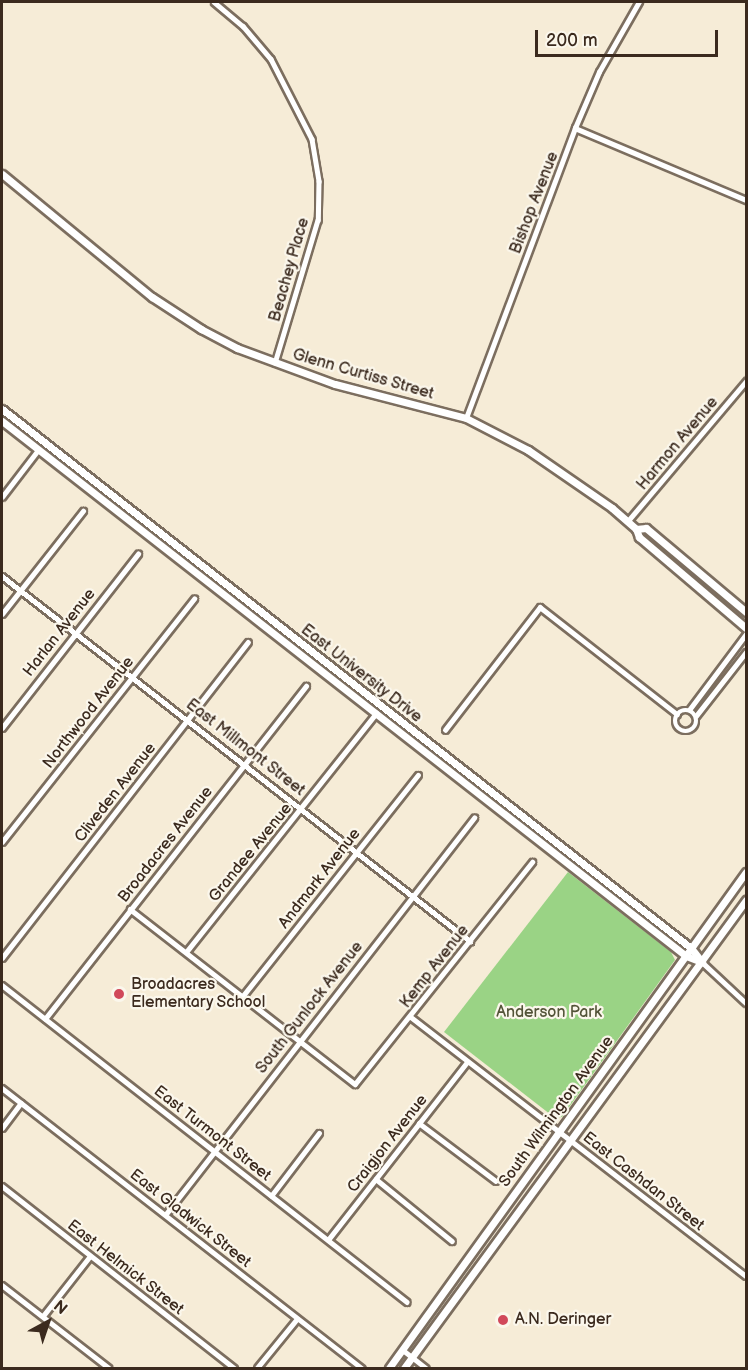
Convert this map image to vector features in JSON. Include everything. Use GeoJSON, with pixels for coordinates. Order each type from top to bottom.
{"type":"FeatureCollection","features":[{"type":"Feature","properties":{"kind":"street","name":"Beachey Place"},"geometry":{"type":"LineString","coordinates":[[214,2],[243,26],[271,59],[294,98],[314,149],[319,181],[318,220],[275,363]]}},
{"type":"Feature","properties":{"kind":"street","name":"Bishop Avenue"},"geometry":{"type":"LineString","coordinates":[[466,418],[575,128],[599,72],[636,3]]}},
{"type":"Feature","properties":{"kind":"street"},"geometry":{"type":"LineString","coordinates":[[575,128],[747,200]]}},
{"type":"Feature","properties":{"kind":"street","name":"Glenn Curtiss Street"},"geometry":{"type":"LineString","coordinates":[[2,174],[183,319],[275,363],[335,384],[466,418],[528,450],[590,490],[636,529],[639,537],[747,628]]}},
{"type":"Feature","properties":{"kind":"street","name":"Harmon Avenue"},"geometry":{"type":"LineString","coordinates":[[627,522],[747,381]]}},
{"type":"Feature","properties":{"kind":"street","name":"East University Drive"},"geometry":{"type":"LineString","coordinates":[[2,409],[686,956],[702,962]]}},
{"type":"Feature","properties":{"kind":"street","name":"East University Drive"},"geometry":{"type":"LineString","coordinates":[[2,421],[691,948],[702,962],[747,1004]]}},
{"type":"Feature","properties":{"kind":"street"},"geometry":{"type":"LineString","coordinates":[[2,497],[44,443]]}},
{"type":"Feature","properties":{"kind":"street"},"geometry":{"type":"LineString","coordinates":[[2,614],[83,510]]}},
{"type":"Feature","properties":{"kind":"street","name":"Glenn Curtiss Street"},"geometry":{"type":"LineString","coordinates":[[636,529],[646,528],[747,612]]}},
{"type":"Feature","properties":{"kind":"street","name":"Harlan Avenue"},"geometry":{"type":"LineString","coordinates":[[2,728],[138,554]]}},
{"type":"Feature","properties":{"kind":"street","name":"East Millmont Street"},"geometry":{"type":"LineString","coordinates":[[2,576],[303,808],[470,941]]}},
{"type":"Feature","properties":{"kind":"street","name":"Northwood Avenue"},"geometry":{"type":"LineString","coordinates":[[2,843],[194,599]]}},
{"type":"Feature","properties":{"kind":"street"},"geometry":{"type":"LineString","coordinates":[[446,730],[540,607],[677,714]]}},
{"type":"Feature","properties":{"kind":"street"},"geometry":{"type":"LineString","coordinates":[[677,714],[689,710],[747,633]]}},
{"type":"Feature","properties":{"kind":"street","name":"Cliveden Avenue"},"geometry":{"type":"LineString","coordinates":[[2,958],[248,642]]}},
{"type":"Feature","properties":{"kind":"street"},"geometry":{"type":"LineString","coordinates":[[677,714],[676,726],[687,732],[696,724],[696,716],[747,652]]}},
{"type":"Feature","properties":{"kind":"street","name":"Broadacres Avenue"},"geometry":{"type":"LineString","coordinates":[[45,1019],[306,686]]}},
{"type":"Feature","properties":{"kind":"street","name":"Grandee Avenue"},"geometry":{"type":"LineString","coordinates":[[187,951],[379,710]]}},
{"type":"Feature","properties":{"kind":"street"},"geometry":{"type":"LineString","coordinates":[[689,710],[696,716]]}},
{"type":"Feature","properties":{"kind":"street","name":"Andmark Avenue"},"geometry":{"type":"LineString","coordinates":[[242,997],[418,776]]}},
{"type":"Feature","properties":{"kind":"street","name":"South Gunlock Avenue"},"geometry":{"type":"LineString","coordinates":[[166,1214],[299,1040],[474,818]]}},
{"type":"Feature","properties":{"kind":"street","name":"Kemp Avenue"},"geometry":{"type":"LineString","coordinates":[[299,1040],[355,1084],[411,1017],[532,862]]}},
{"type":"Feature","properties":{"kind":"street","name":"South Wilmington Avenue"},"geometry":{"type":"LineString","coordinates":[[389,1368],[747,872]]}},
{"type":"Feature","properties":{"kind":"street","name":"South Wilmington Avenue"},"geometry":{"type":"LineString","coordinates":[[404,1368],[747,900]]}},
{"type":"Feature","properties":{"kind":"street"},"geometry":{"type":"LineString","coordinates":[[130,909],[299,1040]]}},
{"type":"Feature","properties":{"kind":"street","name":"East Turmont Street"},"geometry":{"type":"LineString","coordinates":[[2,985],[407,1302]]}},
{"type":"Feature","properties":{"kind":"street","name":"East Cashdan Street"},"geometry":{"type":"LineString","coordinates":[[411,1017],[747,1276]]}},
{"type":"Feature","properties":{"kind":"street","name":"Craigjon Avenue"},"geometry":{"type":"LineString","coordinates":[[328,1240],[467,1062]]}},
{"type":"Feature","properties":{"kind":"street","name":"East Gladwick Street"},"geometry":{"type":"LineString","coordinates":[[2,1088],[362,1368]]}},
{"type":"Feature","properties":{"kind":"street"},"geometry":{"type":"LineString","coordinates":[[2,1128],[21,1103]]}},
{"type":"Feature","properties":{"kind":"street"},"geometry":{"type":"LineString","coordinates":[[419,1123],[496,1181]]}},
{"type":"Feature","properties":{"kind":"street"},"geometry":{"type":"LineString","coordinates":[[271,1196],[319,1133]]}},
{"type":"Feature","properties":{"kind":"street"},"geometry":{"type":"LineString","coordinates":[[376,1179],[452,1241]]}},
{"type":"Feature","properties":{"kind":"street","name":"East Helmick Street"},"geometry":{"type":"LineString","coordinates":[[2,1186],[234,1368]]}},
{"type":"Feature","properties":{"kind":"street"},"geometry":{"type":"LineString","coordinates":[[43,1316],[90,1256]]}},
{"type":"Feature","properties":{"kind":"street"},"geometry":{"type":"LineString","coordinates":[[2,1285],[109,1368]]}},
{"type":"Feature","properties":{"kind":"street"},"geometry":{"type":"LineString","coordinates":[[257,1368],[297,1319]]}},
{"type":"Feature","properties":{"kind":"street"},"geometry":{"type":"LineString","coordinates":[[403,1350],[426,1368]]}},
{"type":"Feature","properties":{"kind":"green space","name":"Anderson Park"},"geometry":{"type":"Polygon","coordinates":[[[568,872],[671,952],[675,960],[562,1117],[555,1118],[444,1032],[568,872]]]}},
{"type":"Feature","properties":{"kind":"place","name":"Broadacres Elementary School"},"geometry":{"type":"Point","coordinates":[119,994]}},
{"type":"Feature","properties":{"kind":"place","name":"A.N. Deringer"},"geometry":{"type":"Point","coordinates":[503,1320]}}]}
